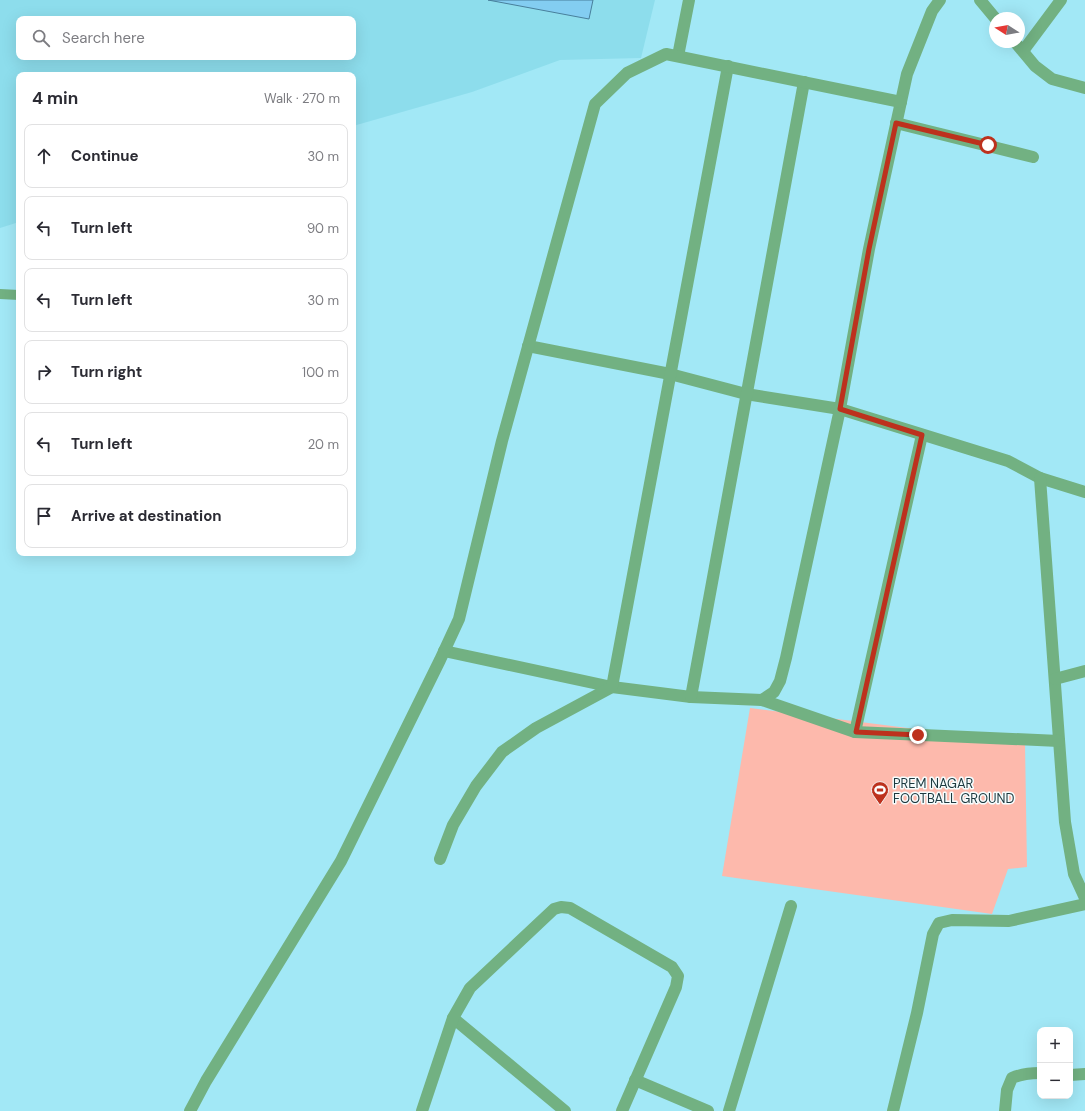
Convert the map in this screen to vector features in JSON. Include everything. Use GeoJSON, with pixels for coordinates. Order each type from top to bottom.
{"type":"FeatureCollection","features":[{"type":"Feature","properties":{"kind":"street"},"geometry":{"type":"LineString","coordinates":[[678,56],[689,0]]}},
{"type":"Feature","properties":{"kind":"street"},"geometry":{"type":"LineString","coordinates":[[762,700],[774,692],[780,681],[840,409],[869,249],[896,123],[910,67],[932,11],[940,0]]}},
{"type":"Feature","properties":{"kind":"street"},"geometry":{"type":"LineString","coordinates":[[980,0],[990,12]]}},
{"type":"Feature","properties":{"kind":"street"},"geometry":{"type":"LineString","coordinates":[[1025,39],[1061,0]]}},
{"type":"Feature","properties":{"kind":"street"},"geometry":{"type":"LineString","coordinates":[[1021,48],[1035,66],[1052,79],[1085,88]]}},
{"type":"Feature","properties":{"kind":"street"},"geometry":{"type":"LineString","coordinates":[[195,1109],[341,861],[459,619],[502,441],[595,104],[626,73],[666,54],[901,102]]}},
{"type":"Feature","properties":{"kind":"street"},"geometry":{"type":"LineString","coordinates":[[612,687],[728,66]]}},
{"type":"Feature","properties":{"kind":"street"},"geometry":{"type":"LineString","coordinates":[[691,697],[804,82]]}},
{"type":"Feature","properties":{"kind":"street"},"geometry":{"type":"LineString","coordinates":[[896,123],[1033,157]]}},
{"type":"Feature","properties":{"kind":"street"},"geometry":{"type":"LineString","coordinates":[[528,346],[670,374],[746,394],[840,409],[1008,461],[1040,478],[1085,491]]}},
{"type":"Feature","properties":{"kind":"street"},"geometry":{"type":"LineString","coordinates":[[856,732],[922,435]]}},
{"type":"Feature","properties":{"kind":"street"},"geometry":{"type":"LineString","coordinates":[[1040,478],[1065,822],[1074,874],[1085,898]]}},
{"type":"Feature","properties":{"kind":"street"},"geometry":{"type":"LineString","coordinates":[[444,651],[612,687],[691,697],[762,700],[856,732],[1059,741]]}},
{"type":"Feature","properties":{"kind":"street"},"geometry":{"type":"LineString","coordinates":[[1055,679],[1085,671]]}},
{"type":"Feature","properties":{"kind":"street"},"geometry":{"type":"LineString","coordinates":[[440,859],[453,826],[476,786],[502,752],[536,728],[612,687]]}},
{"type":"Feature","properties":{"kind":"street"},"geometry":{"type":"LineString","coordinates":[[892,1111],[917,1013],[933,934],[939,923],[952,920],[1009,921],[1085,904]]}},
{"type":"Feature","properties":{"kind":"street"},"geometry":{"type":"LineString","coordinates":[[729,1111],[791,906]]}},
{"type":"Feature","properties":{"kind":"street"},"geometry":{"type":"LineString","coordinates":[[422,1111],[453,1018],[470,988],[491,966],[554,909],[561,907],[570,908],[672,967],[678,976],[676,987],[622,1111]]}},
{"type":"Feature","properties":{"kind":"street"},"geometry":{"type":"LineString","coordinates":[[453,1018],[565,1111]]}},
{"type":"Feature","properties":{"kind":"street"},"geometry":{"type":"LineString","coordinates":[[1005,1111],[1007,1090],[1012,1078],[1019,1075],[1037,1073]]}},
{"type":"Feature","properties":{"kind":"street"},"geometry":{"type":"LineString","coordinates":[[1073,1075],[1085,1074]]}},
{"type":"Feature","properties":{"kind":"street"},"geometry":{"type":"LineString","coordinates":[[635,1080],[708,1111]]}},
{"type":"Feature","properties":{"kind":"lane"},"geometry":{"type":"LineString","coordinates":[[0,294],[16,295]]}},
{"type":"Feature","properties":{"kind":"shaded area"},"geometry":{"type":"Polygon","coordinates":[[[0,0],[655,0],[641,58],[560,60],[472,92],[356,125],[356,72],[16,72],[16,223],[0,228],[0,0]]]}},
{"type":"Feature","properties":{"kind":"shaded area","name":"PREM NAGAR FOOTBALL GROUND"},"geometry":{"type":"Polygon","coordinates":[[[750,708],[1025,743],[1027,867],[1008,869],[992,914],[722,876],[750,708]]]}},
{"type":"Feature","properties":{"kind":"building"},"geometry":{"type":"Polygon","coordinates":[[[488,0],[593,0],[589,19],[488,0]]]}},
{"type":"Feature","properties":{"kind":"place","name":"PREM NAGAR FOOTBALL GROUND"},"geometry":{"type":"Point","coordinates":[880,805]}},
{"type":"Feature","properties":{"kind":"route"},"geometry":{"type":"LineString","coordinates":[[918,735],[856,732],[922,435],[840,409],[869,249],[896,123],[988,145]]}}]}
